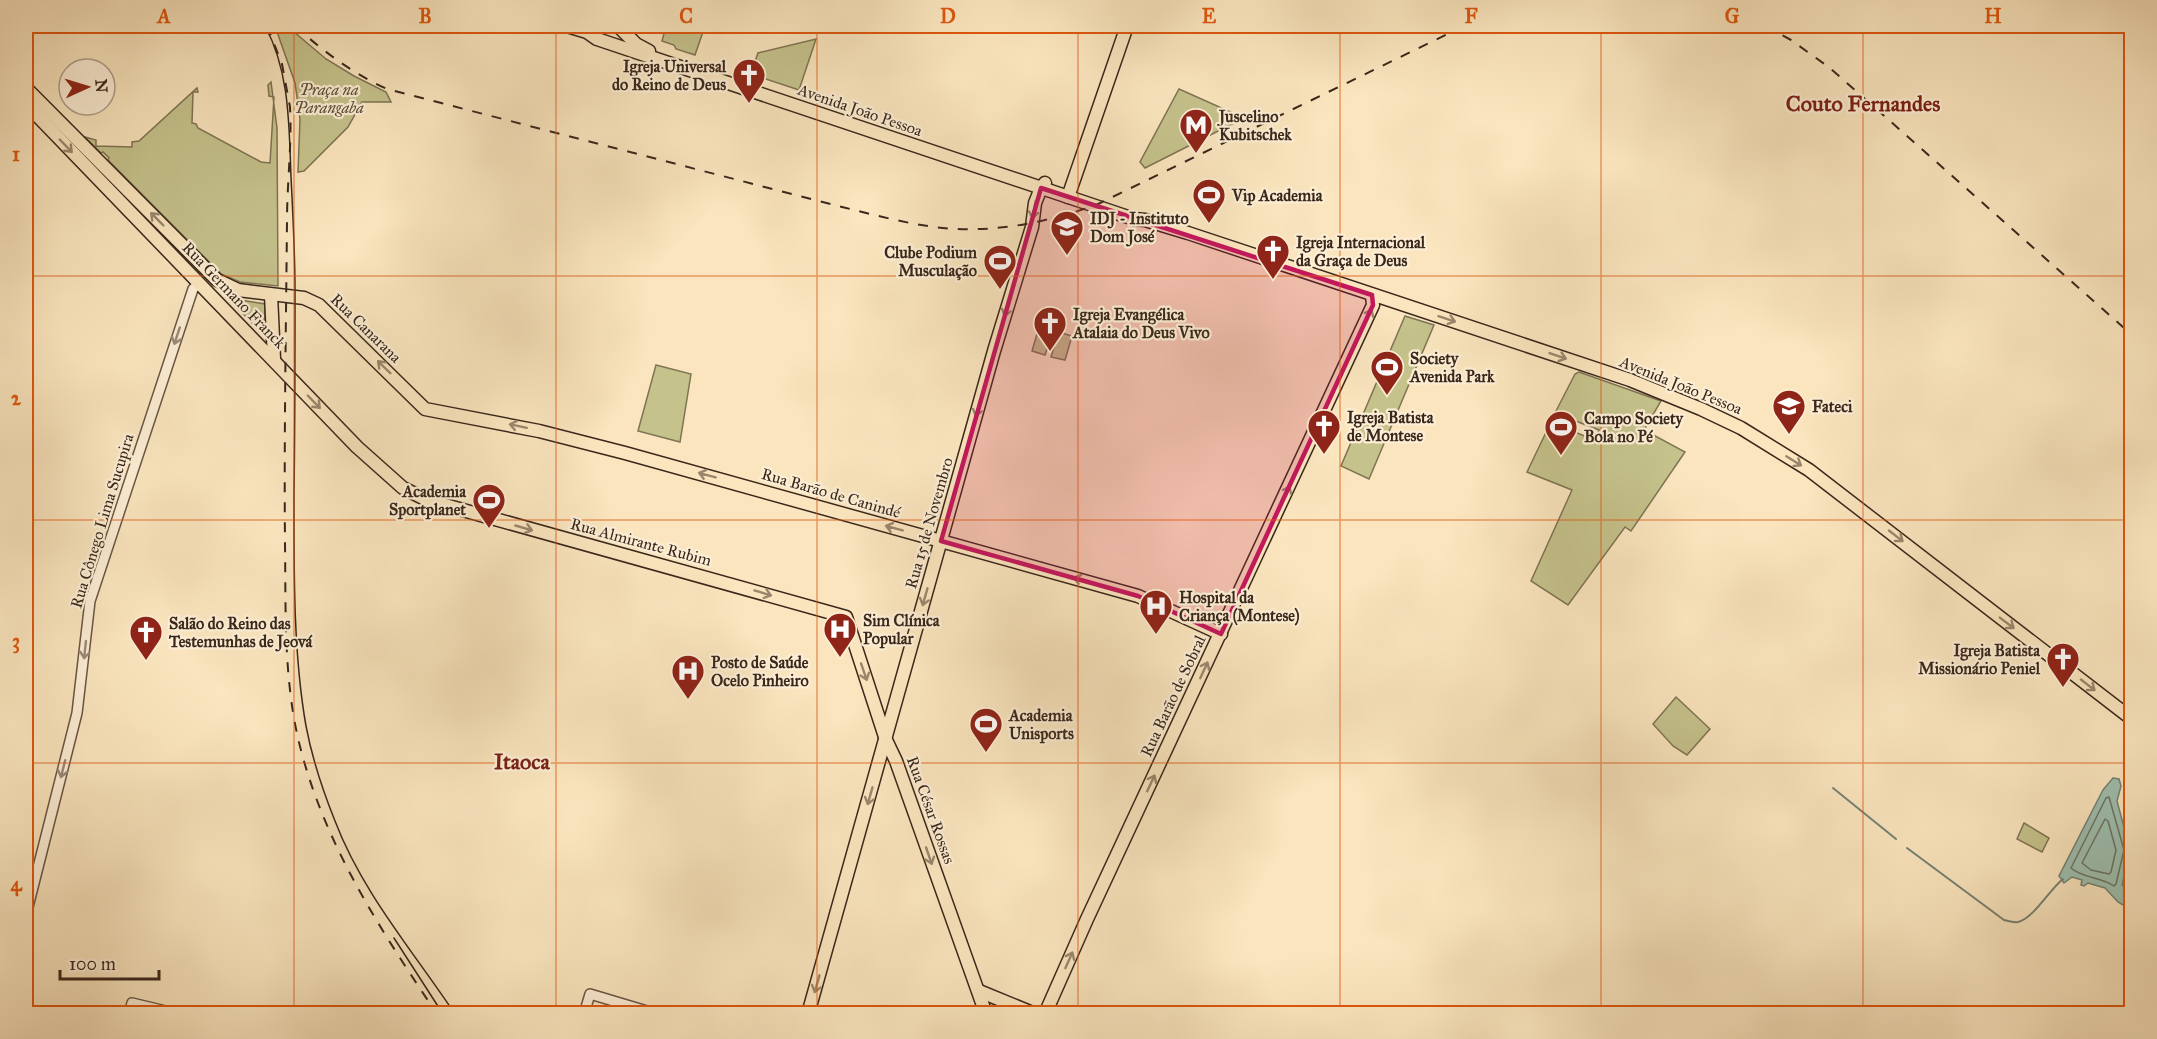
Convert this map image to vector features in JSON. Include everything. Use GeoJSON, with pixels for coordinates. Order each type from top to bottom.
{"type":"FeatureCollection","features":[{"type":"Feature","properties":{"kind":"main road","name":"Avenida João Pessoa"},"geometry":{"type":"LineString","coordinates":[[567,26],[620,47],[1069,194],[1134,219],[1145,219],[1630,380],[1701,409],[1741,428],[1825,482],[2132,719]]}},
{"type":"Feature","properties":{"kind":"main road"},"geometry":{"type":"LineString","coordinates":[[1069,194],[1127,26]]}},
{"type":"Feature","properties":{"kind":"main road","name":"Avenida João Pessoa"},"geometry":{"type":"LineString","coordinates":[[621,28],[636,44],[646,50],[1043,186]]}},
{"type":"Feature","properties":{"kind":"main road"},"geometry":{"type":"LineString","coordinates":[[587,32],[619,39],[621,28]]}},
{"type":"Feature","properties":{"kind":"main road","name":"Rua Germano Franck"},"geometry":{"type":"LineString","coordinates":[[26,88],[217,280],[238,290],[271,295]]}},
{"type":"Feature","properties":{"kind":"main road","name":"Rua Germano Franck"},"geometry":{"type":"LineString","coordinates":[[26,104],[357,447],[403,488],[427,500]]}},
{"type":"Feature","properties":{"kind":"main road","name":"Rua 15 de Novembro"},"geometry":{"type":"LineString","coordinates":[[808,1014],[1032,227],[1035,203],[1043,186]]}},
{"type":"Feature","properties":{"kind":"main road"},"geometry":{"type":"LineString","coordinates":[[199,283],[237,296],[264,298],[271,295],[273,359]]}},
{"type":"Feature","properties":{"kind":"main road","name":"Rua Canarana"},"geometry":{"type":"LineString","coordinates":[[271,295],[304,298],[319,304],[425,409]]}},
{"type":"Feature","properties":{"kind":"main road","name":"Rua Barão de Sobral"},"geometry":{"type":"LineString","coordinates":[[1045,1014],[1373,305],[1372,295]]}},
{"type":"Feature","properties":{"kind":"main road","name":"Rua Barão de Canindé"},"geometry":{"type":"LineString","coordinates":[[425,409],[560,436],[1138,596],[1221,634]]}},
{"type":"Feature","properties":{"kind":"main road","name":"Rua Almirante Rubim"},"geometry":{"type":"LineString","coordinates":[[427,500],[846,617]]}},
{"type":"Feature","properties":{"kind":"main road","name":"Rua César Rossas"},"geometry":{"type":"LineString","coordinates":[[846,617],[886,740],[896,761],[986,1014]]}},
{"type":"Feature","properties":{"kind":"main road"},"geometry":{"type":"LineString","coordinates":[[979,991],[1035,1014]]}},
{"type":"Feature","properties":{"kind":"street","name":"Rua Cônego Lima Sucupira"},"geometry":{"type":"LineString","coordinates":[[26,915],[77,713],[90,601],[193,289],[199,283]]}},
{"type":"Feature","properties":{"kind":"street"},"geometry":{"type":"LineString","coordinates":[[584,1014],[590,994],[657,1014]]}},
{"type":"Feature","properties":{"kind":"street"},"geometry":{"type":"LineString","coordinates":[[129,1014],[132,1003],[178,1014]]}},
{"type":"Feature","properties":{"kind":"highlighted area"},"geometry":{"type":"Polygon","coordinates":[[[1041,188],[1372,295],[1373,305],[1221,634],[1138,596],[941,541],[1041,188]]]}},
{"type":"Feature","properties":{"kind":"green space","name":"Praça na Parangaba"},"geometry":{"type":"Polygon","coordinates":[[[275,26],[287,26],[326,59],[386,92],[391,102],[362,102],[348,127],[304,171],[298,172],[300,119],[295,83],[275,26]]]}},
{"type":"Feature","properties":{"kind":"green space"},"geometry":{"type":"Polygon","coordinates":[[[666,26],[705,26],[695,55],[676,49],[674,45],[662,41],[666,26]]]}},
{"type":"Feature","properties":{"kind":"green space"},"geometry":{"type":"Polygon","coordinates":[[[816,39],[799,90],[760,77],[762,71],[753,67],[758,53],[816,39]]]}},
{"type":"Feature","properties":{"kind":"green space"},"geometry":{"type":"Polygon","coordinates":[[[271,82],[273,97],[269,96],[268,85],[271,82]]]}},
{"type":"Feature","properties":{"kind":"green space"},"geometry":{"type":"Polygon","coordinates":[[[197,88],[198,92],[193,92],[192,123],[261,162],[270,163],[274,102],[277,128],[278,286],[240,282],[221,274],[108,160],[109,158],[85,137],[96,140],[96,146],[132,147],[132,142],[139,141],[197,88]]]}},
{"type":"Feature","properties":{"kind":"green space"},"geometry":{"type":"Polygon","coordinates":[[[1179,89],[1244,118],[1145,168],[1140,162],[1179,89]]]}},
{"type":"Feature","properties":{"kind":"green space"},"geometry":{"type":"Polygon","coordinates":[[[228,298],[265,304],[264,334],[263,334],[228,298]]]}},
{"type":"Feature","properties":{"kind":"green space","name":"Society Avenida Park"},"geometry":{"type":"Polygon","coordinates":[[[1405,316],[1434,325],[1369,479],[1341,466],[1405,316]]]}},
{"type":"Feature","properties":{"kind":"green space"},"geometry":{"type":"Polygon","coordinates":[[[1039,327],[1053,331],[1045,355],[1032,351],[1039,327]]]}},
{"type":"Feature","properties":{"kind":"green space"},"geometry":{"type":"Polygon","coordinates":[[[1058,332],[1072,336],[1065,360],[1051,357],[1058,332]]]}},
{"type":"Feature","properties":{"kind":"green space"},"geometry":{"type":"Polygon","coordinates":[[[656,365],[691,374],[680,442],[638,431],[656,365]]]}},
{"type":"Feature","properties":{"kind":"green space"},"geometry":{"type":"Polygon","coordinates":[[[1579,372],[1661,401],[1644,430],[1685,452],[1631,531],[1625,527],[1568,605],[1531,581],[1572,490],[1527,472],[1551,422],[1594,440],[1599,430],[1555,413],[1575,374],[1579,372]]]}},
{"type":"Feature","properties":{"kind":"green space"},"geometry":{"type":"Polygon","coordinates":[[[1676,697],[1710,729],[1687,755],[1673,746],[1653,724],[1676,697]]]}},
{"type":"Feature","properties":{"kind":"green space"},"geometry":{"type":"Polygon","coordinates":[[[2024,823],[2049,838],[2042,852],[2017,839],[2024,823]]]}},
{"type":"Feature","properties":{"kind":"water"},"geometry":{"type":"Polygon","coordinates":[[[2113,778],[2119,779],[2121,786],[2117,801],[2130,850],[2122,885],[2131,892],[2131,910],[2118,902],[2105,888],[2088,883],[2081,885],[2082,880],[2072,877],[2064,883],[2059,876],[2103,790],[2113,778]]]}},
{"type":"Feature","properties":{"kind":"waterway"},"geometry":{"type":"LineString","coordinates":[[1833,788],[1896,839]]}},
{"type":"Feature","properties":{"kind":"waterway"},"geometry":{"type":"LineString","coordinates":[[1907,848],[2004,920],[2011,922],[2018,922],[2030,915],[2063,879]]}},
{"type":"Feature","properties":{"kind":"tram line"},"geometry":{"type":"LineString","coordinates":[[265,26],[279,62],[287,100],[295,277],[295,610],[306,726],[322,786],[346,847],[389,921],[455,1014]]}},
{"type":"Feature","properties":{"kind":"tram line"},"geometry":{"type":"LineString","coordinates":[[394,938],[443,1014]]}},
{"type":"Feature","properties":{"kind":"railway"},"geometry":{"type":"LineString","coordinates":[[267,26],[282,64],[290,107],[285,382],[285,596],[291,702],[302,754],[326,824],[377,921],[437,1014]]}},
{"type":"Feature","properties":{"kind":"railway"},"geometry":{"type":"LineString","coordinates":[[295,26],[338,61],[387,89],[842,207],[927,226],[956,229],[1010,227],[1062,216],[1096,205],[1464,26]]}},
{"type":"Feature","properties":{"kind":"railway"},"geometry":{"type":"LineString","coordinates":[[1765,26],[1791,40],[1830,68],[2132,335]]}},
{"type":"Feature","properties":{"kind":"place","name":"Igreja Universal do Reino de Deus"},"geometry":{"type":"Point","coordinates":[749,104]}},
{"type":"Feature","properties":{"kind":"place","name":"Juscelino Kubitschek"},"geometry":{"type":"Point","coordinates":[1196,154]}},
{"type":"Feature","properties":{"kind":"place","name":"Vip Academia"},"geometry":{"type":"Point","coordinates":[1209,224]}},
{"type":"Feature","properties":{"kind":"place","name":"IDJ - Instituto Dom José"},"geometry":{"type":"Point","coordinates":[1067,256]}},
{"type":"Feature","properties":{"kind":"place","name":"Igreja Internacional da Graça de Deus"},"geometry":{"type":"Point","coordinates":[1273,280]}},
{"type":"Feature","properties":{"kind":"place","name":"Clube Podium Musculação"},"geometry":{"type":"Point","coordinates":[1000,290]}},
{"type":"Feature","properties":{"kind":"place","name":"Igreja Evangélica Atalaia do Deus Vivo"},"geometry":{"type":"Point","coordinates":[1050,352]}},
{"type":"Feature","properties":{"kind":"place","name":"Society Avenida Park"},"geometry":{"type":"Point","coordinates":[1387,396]}},
{"type":"Feature","properties":{"kind":"place","name":"Fateci"},"geometry":{"type":"Point","coordinates":[1789,435]}},
{"type":"Feature","properties":{"kind":"place","name":"Igreja Batista de Montese"},"geometry":{"type":"Point","coordinates":[1324,455]}},
{"type":"Feature","properties":{"kind":"place","name":"Campo Society Bola no Pé"},"geometry":{"type":"Point","coordinates":[1561,456]}},
{"type":"Feature","properties":{"kind":"place","name":"Academia Sportplanet"},"geometry":{"type":"Point","coordinates":[489,529]}},
{"type":"Feature","properties":{"kind":"place","name":"Hospital da Criança (Montese)"},"geometry":{"type":"Point","coordinates":[1156,635]}},
{"type":"Feature","properties":{"kind":"place","name":"Sim Clínica Popular"},"geometry":{"type":"Point","coordinates":[840,658]}},
{"type":"Feature","properties":{"kind":"place","name":"Salão do Reino das Testemunhas de Jeová"},"geometry":{"type":"Point","coordinates":[146,661]}},
{"type":"Feature","properties":{"kind":"place","name":"Igreja Batista Missionário Peniel"},"geometry":{"type":"Point","coordinates":[2063,688]}},
{"type":"Feature","properties":{"kind":"place","name":"Posto de Saúde Ocelo Pinheiro"},"geometry":{"type":"Point","coordinates":[688,700]}},
{"type":"Feature","properties":{"kind":"place","name":"Academia Unisports"},"geometry":{"type":"Point","coordinates":[986,753]}},
{"type":"Feature","properties":{"kind":"district","name":"Couto Fernandes"},"geometry":{"type":"Point","coordinates":[1863,103]}},
{"type":"Feature","properties":{"kind":"district","name":"Itaoca"},"geometry":{"type":"Point","coordinates":[522,761]}}]}
